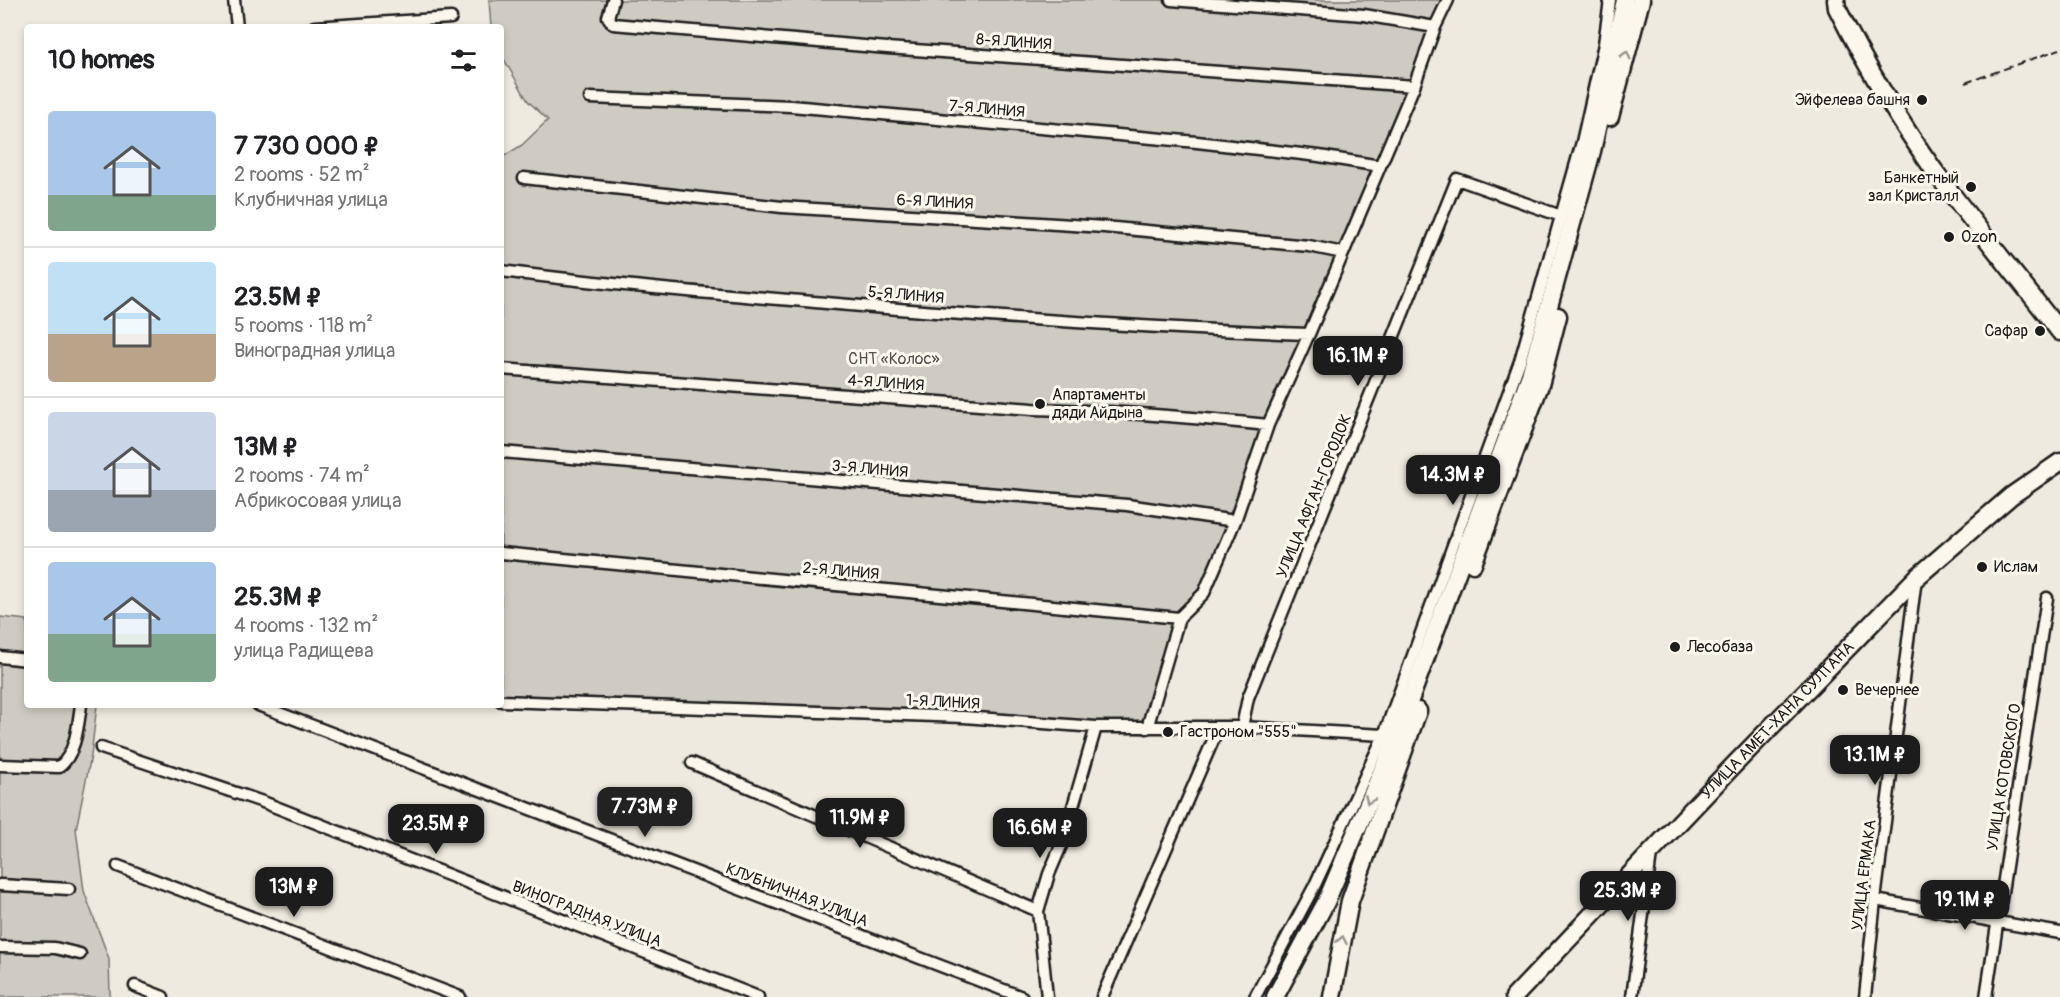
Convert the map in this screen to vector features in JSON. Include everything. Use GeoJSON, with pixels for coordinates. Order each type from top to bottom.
{"type":"FeatureCollection","features":[{"type":"Feature","properties":{"kind":"main road"},"geometry":{"type":"LineString","coordinates":[[1275,997],[1326,902],[1396,738],[1530,375],[1592,151],[1625,0]]}},
{"type":"Feature","properties":{"kind":"main road"},"geometry":{"type":"LineString","coordinates":[[1332,997],[1350,901],[1428,681],[1540,385],[1641,0]]}},
{"type":"Feature","properties":{"kind":"main road"},"geometry":{"type":"LineString","coordinates":[[1836,0],[1837,8],[1861,56],[1899,118],[1937,174],[2060,332]]}},
{"type":"Feature","properties":{"kind":"main road","name":"УЛИЦА АМЕТ-ХАНА СУЛТАНА"},"geometry":{"type":"LineString","coordinates":[[1514,997],[1652,850],[1916,578],[2011,496],[2060,462]]}},
{"type":"Feature","properties":{"kind":"street"},"geometry":{"type":"LineString","coordinates":[[234,0],[237,24]]}},
{"type":"Feature","properties":{"kind":"street","name":"8-Я ЛИНИЯ"},"geometry":{"type":"LineString","coordinates":[[613,0],[608,17],[613,24],[887,48],[1414,86]]}},
{"type":"Feature","properties":{"kind":"street"},"geometry":{"type":"LineString","coordinates":[[1171,0],[1364,15],[1435,27]]}},
{"type":"Feature","properties":{"kind":"street"},"geometry":{"type":"LineString","coordinates":[[1147,728],[1179,618],[1204,593],[1235,521],[1268,425],[1344,253],[1448,0]]}},
{"type":"Feature","properties":{"kind":"street"},"geometry":{"type":"LineString","coordinates":[[1255,997],[1315,885],[1384,735],[1520,361],[1587,120],[1604,44],[1610,0]]}},
{"type":"Feature","properties":{"kind":"street"},"geometry":{"type":"LineString","coordinates":[[360,24],[451,18]]}},
{"type":"Feature","properties":{"kind":"street","name":"7-Я ЛИНИЯ"},"geometry":{"type":"LineString","coordinates":[[590,98],[791,106],[1197,142],[1319,156],[1380,166]]}},
{"type":"Feature","properties":{"kind":"street","name":"6-Я ЛИНИЯ"},"geometry":{"type":"LineString","coordinates":[[524,178],[782,207],[1104,227],[1309,246],[1344,253]]}},
{"type":"Feature","properties":{"kind":"street","name":"УЛИЦА АФГАН-ГОРОДОК"},"geometry":{"type":"LineString","coordinates":[[1242,727],[1248,698],[1457,179],[1561,216]]}},
{"type":"Feature","properties":{"kind":"street","name":"5-Я ЛИНИЯ"},"geometry":{"type":"LineString","coordinates":[[504,271],[605,285],[998,318],[1153,328],[1309,334]]}},
{"type":"Feature","properties":{"kind":"street","name":"4-Я ЛИНИЯ"},"geometry":{"type":"LineString","coordinates":[[504,369],[1033,409],[1177,415],[1268,425]]}},
{"type":"Feature","properties":{"kind":"street","name":"3-Я ЛИНИЯ"},"geometry":{"type":"LineString","coordinates":[[504,452],[1127,505],[1235,521]]}},
{"type":"Feature","properties":{"kind":"street","name":"2-Я ЛИНИЯ"},"geometry":{"type":"LineString","coordinates":[[504,553],[1179,618]]}},
{"type":"Feature","properties":{"kind":"street","name":"УЛИЦА ЕРМАКА"},"geometry":{"type":"LineString","coordinates":[[1865,997],[1916,578]]}},
{"type":"Feature","properties":{"kind":"street","name":"УЛИЦА КОТОВСКОГО"},"geometry":{"type":"LineString","coordinates":[[1986,997],[2047,598]]}},
{"type":"Feature","properties":{"kind":"street"},"geometry":{"type":"LineString","coordinates":[[0,657],[24,660]]}},
{"type":"Feature","properties":{"kind":"street","name":"1-Я ЛИНИЯ"},"geometry":{"type":"LineString","coordinates":[[504,701],[964,717],[1096,727],[1218,729],[1242,727],[1384,735]]}},
{"type":"Feature","properties":{"kind":"street"},"geometry":{"type":"LineString","coordinates":[[0,765],[59,767],[66,762],[70,753],[80,708]]}},
{"type":"Feature","properties":{"kind":"street","name":"КЛУБНИЧНАЯ УЛИЦА"},"geometry":{"type":"LineString","coordinates":[[266,708],[1022,997]]}},
{"type":"Feature","properties":{"kind":"street"},"geometry":{"type":"LineString","coordinates":[[1047,997],[1038,911],[1049,874],[1063,841],[1096,727]]}},
{"type":"Feature","properties":{"kind":"street"},"geometry":{"type":"LineString","coordinates":[[1102,997],[1218,729]]}},
{"type":"Feature","properties":{"kind":"street","name":"ВИНОГРАДНАЯ УЛИЦА"},"geometry":{"type":"LineString","coordinates":[[101,748],[263,802],[758,997]]}},
{"type":"Feature","properties":{"kind":"street"},"geometry":{"type":"LineString","coordinates":[[692,763],[1038,911]]}},
{"type":"Feature","properties":{"kind":"street"},"geometry":{"type":"LineString","coordinates":[[1632,997],[1652,850]]}},
{"type":"Feature","properties":{"kind":"street"},"geometry":{"type":"LineString","coordinates":[[118,866],[460,997]]}},
{"type":"Feature","properties":{"kind":"street"},"geometry":{"type":"LineString","coordinates":[[0,885],[69,889]]}},
{"type":"Feature","properties":{"kind":"street"},"geometry":{"type":"LineString","coordinates":[[1875,900],[2060,933]]}},
{"type":"Feature","properties":{"kind":"street"},"geometry":{"type":"LineString","coordinates":[[0,948],[55,948],[80,954]]}},
{"type":"Feature","properties":{"kind":"street"},"geometry":{"type":"LineString","coordinates":[[135,986],[163,997]]}},
{"type":"Feature","properties":{"kind":"green space","name":"СНТ «Колос»"},"geometry":{"type":"Polygon","coordinates":[[[489,0],[1445,0],[1433,22],[1373,178],[1214,566],[1203,587],[1179,612],[1152,695],[1143,734],[983,722],[504,701],[504,156],[522,145],[548,120],[528,101],[504,59],[504,24],[491,24],[489,0]]]}},
{"type":"Feature","properties":{"kind":"green space"},"geometry":{"type":"Polygon","coordinates":[[[0,617],[24,620],[24,708],[97,708],[91,756],[76,829],[84,891],[109,959],[110,997],[0,997],[0,617]]]}},
{"type":"Feature","properties":{"kind":"railway"},"geometry":{"type":"LineString","coordinates":[[1965,83],[2060,49]]}},
{"type":"Feature","properties":{"kind":"place","name":"Эйфелева башня"},"geometry":{"type":"Point","coordinates":[1922,100]}},
{"type":"Feature","properties":{"kind":"place","name":"Банкетный зал Кристалл"},"geometry":{"type":"Point","coordinates":[1971,187]}},
{"type":"Feature","properties":{"kind":"place","name":"Ozon"},"geometry":{"type":"Point","coordinates":[1949,237]}},
{"type":"Feature","properties":{"kind":"place","name":"Сафар"},"geometry":{"type":"Point","coordinates":[2040,331]}},
{"type":"Feature","properties":{"kind":"place","name":"Апартаменты дяди Айдына"},"geometry":{"type":"Point","coordinates":[1040,404]}},
{"type":"Feature","properties":{"kind":"place","name":"Ислам"},"geometry":{"type":"Point","coordinates":[1982,567]}},
{"type":"Feature","properties":{"kind":"place","name":"Лесобаза"},"geometry":{"type":"Point","coordinates":[1675,647]}},
{"type":"Feature","properties":{"kind":"place","name":"Вечернее"},"geometry":{"type":"Point","coordinates":[1843,690]}},
{"type":"Feature","properties":{"kind":"place","name":"Гастроном \"555\""},"geometry":{"type":"Point","coordinates":[1168,732]}}]}
